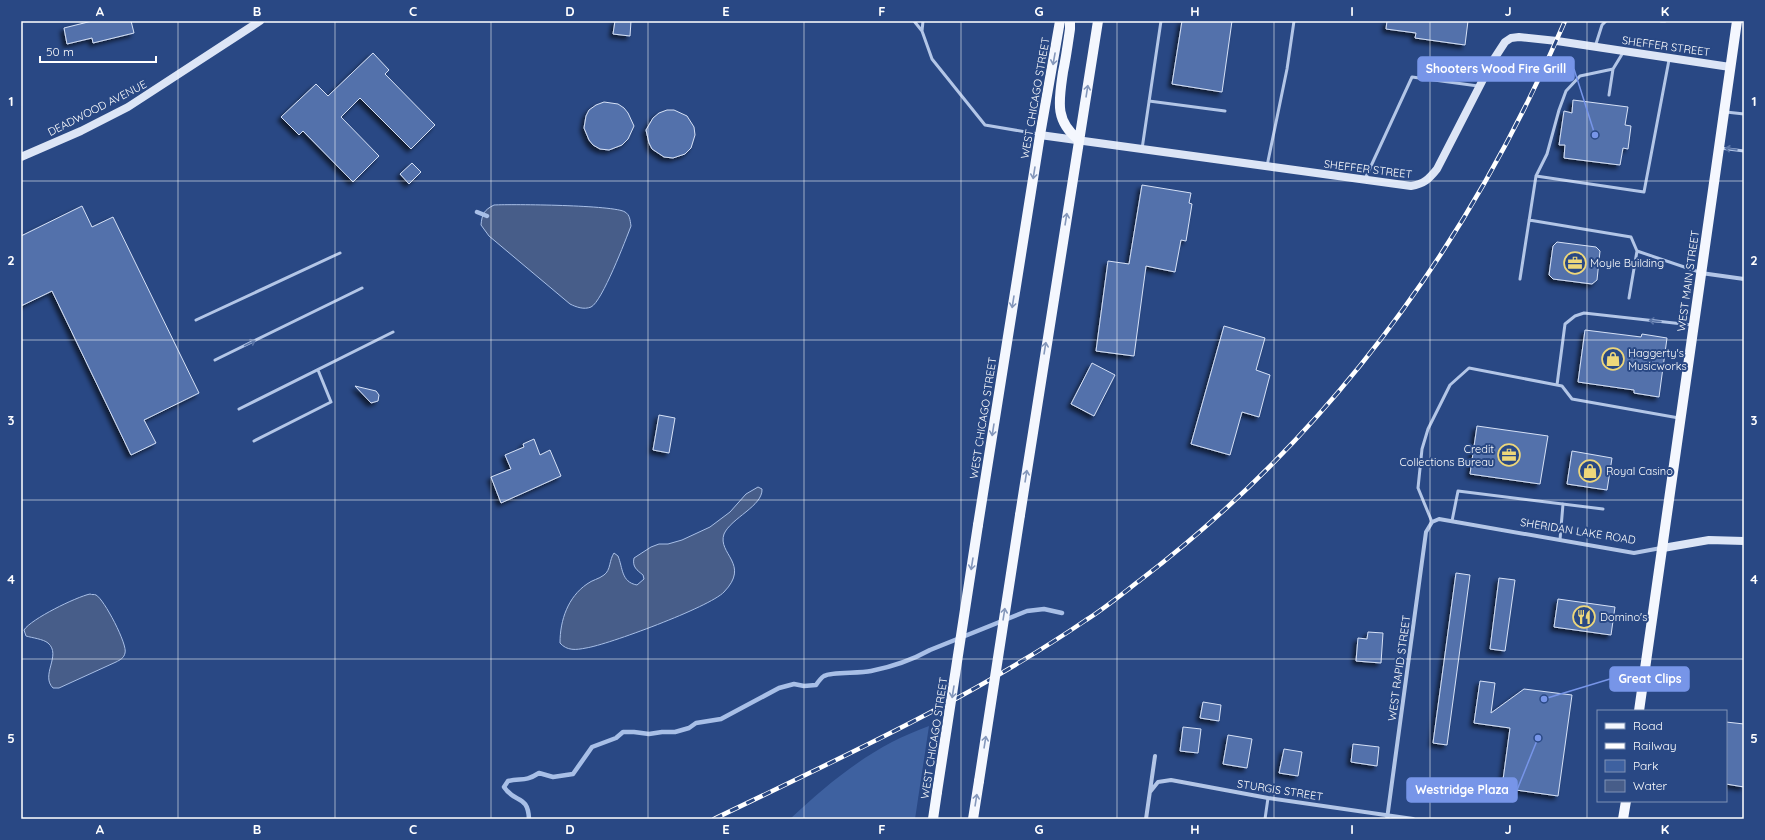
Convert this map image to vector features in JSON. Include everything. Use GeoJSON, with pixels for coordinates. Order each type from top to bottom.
{"type":"FeatureCollection","features":[{"type":"Feature","properties":{"kind":"main road"},"geometry":{"type":"LineString","coordinates":[[1070,21],[1058,104],[1062,120],[1069,133],[1079,140]]}},
{"type":"Feature","properties":{"kind":"main road"},"geometry":{"type":"LineString","coordinates":[[973,819],[1098,21]]}},
{"type":"Feature","properties":{"kind":"main road","name":"WEST MAIN STREET"},"geometry":{"type":"LineString","coordinates":[[1639,710],[1736,21]]}},
{"type":"Feature","properties":{"kind":"main road","name":"WEST CHICAGO STREET"},"geometry":{"type":"LineString","coordinates":[[933,819],[1040,135],[1060,23]]}},
{"type":"Feature","properties":{"kind":"main road"},"geometry":{"type":"LineString","coordinates":[[1623,819],[1626,802]]}},
{"type":"Feature","properties":{"kind":"street","name":"DEADWOOD AVENUE"},"geometry":{"type":"LineString","coordinates":[[21,157],[81,131],[128,107],[260,21]]}},
{"type":"Feature","properties":{"kind":"street","name":"SHEFFER STREET"},"geometry":{"type":"LineString","coordinates":[[1040,135],[1411,186],[1421,184],[1429,179],[1444,156],[1499,51],[1505,42],[1511,38],[1529,38],[1730,67]]}},
{"type":"Feature","properties":{"kind":"street"},"geometry":{"type":"LineString","coordinates":[[1701,273],[1744,279]]}},
{"type":"Feature","properties":{"kind":"street","name":"SHERIDAN LAKE ROAD"},"geometry":{"type":"LineString","coordinates":[[1432,522],[1439,519],[1634,553],[1709,540],[1744,541]]}},
{"type":"Feature","properties":{"kind":"street","name":"WEST RAPID STREET"},"geometry":{"type":"LineString","coordinates":[[1387,817],[1426,532],[1432,522]]}},
{"type":"Feature","properties":{"kind":"street"},"geometry":{"type":"LineString","coordinates":[[1146,819],[1155,756]]}},
{"type":"Feature","properties":{"kind":"street","name":"STURGIS STREET"},"geometry":{"type":"LineString","coordinates":[[1150,792],[1158,782],[1171,780],[1268,798],[1387,817],[1413,819]]}},
{"type":"Feature","properties":{"kind":"lane"},"geometry":{"type":"LineString","coordinates":[[914,21],[922,30],[932,59],[985,125],[1040,135]]}},
{"type":"Feature","properties":{"kind":"lane"},"geometry":{"type":"LineString","coordinates":[[922,30],[923,21]]}},
{"type":"Feature","properties":{"kind":"lane"},"geometry":{"type":"LineString","coordinates":[[1142,149],[1161,21]]}},
{"type":"Feature","properties":{"kind":"lane"},"geometry":{"type":"LineString","coordinates":[[1267,166],[1287,68],[1294,21]]}},
{"type":"Feature","properties":{"kind":"lane"},"geometry":{"type":"LineString","coordinates":[[1595,47],[1602,25],[1606,21]]}},
{"type":"Feature","properties":{"kind":"lane"},"geometry":{"type":"LineString","coordinates":[[1609,95],[1613,69],[1624,51]]}},
{"type":"Feature","properties":{"kind":"lane"},"geometry":{"type":"LineString","coordinates":[[1536,176],[1644,192],[1669,58]]}},
{"type":"Feature","properties":{"kind":"lane"},"geometry":{"type":"LineString","coordinates":[[1520,279],[1536,176],[1547,154],[1559,110],[1566,91],[1580,76],[1613,69]]}},
{"type":"Feature","properties":{"kind":"lane"},"geometry":{"type":"LineString","coordinates":[[1364,180],[1412,78],[1480,86]]}},
{"type":"Feature","properties":{"kind":"lane"},"geometry":{"type":"LineString","coordinates":[[1149,101],[1225,111]]}},
{"type":"Feature","properties":{"kind":"lane"},"geometry":{"type":"LineString","coordinates":[[1724,112],[1744,114]]}},
{"type":"Feature","properties":{"kind":"lane"},"geometry":{"type":"LineString","coordinates":[[1719,148],[1744,151]]}},
{"type":"Feature","properties":{"kind":"lane"},"geometry":{"type":"LineString","coordinates":[[1529,220],[1631,236],[1637,251],[1629,298]]}},
{"type":"Feature","properties":{"kind":"lane"},"geometry":{"type":"LineString","coordinates":[[1637,251],[1701,273]]}},
{"type":"Feature","properties":{"kind":"lane"},"geometry":{"type":"LineString","coordinates":[[196,320],[340,254]]}},
{"type":"Feature","properties":{"kind":"lane"},"geometry":{"type":"LineString","coordinates":[[215,360],[362,288]]}},
{"type":"Feature","properties":{"kind":"lane"},"geometry":{"type":"LineString","coordinates":[[1557,385],[1565,324],[1575,316],[1584,313],[1694,326]]}},
{"type":"Feature","properties":{"kind":"lane"},"geometry":{"type":"LineString","coordinates":[[239,409],[394,332]]}},
{"type":"Feature","properties":{"kind":"lane"},"geometry":{"type":"LineString","coordinates":[[1432,522],[1418,488],[1422,449],[1428,429],[1450,385],[1470,368],[1562,386],[1572,399],[1681,418]]}},
{"type":"Feature","properties":{"kind":"lane"},"geometry":{"type":"LineString","coordinates":[[254,441],[331,402],[318,370]]}},
{"type":"Feature","properties":{"kind":"lane"},"geometry":{"type":"LineString","coordinates":[[1452,521],[1458,490],[1603,509]]}},
{"type":"Feature","properties":{"kind":"lane"},"geometry":{"type":"LineString","coordinates":[[1560,540],[1563,504]]}},
{"type":"Feature","properties":{"kind":"lane"},"geometry":{"type":"LineString","coordinates":[[1265,819],[1268,798]]}},
{"type":"Feature","properties":{"kind":"green space"},"geometry":{"type":"Polygon","coordinates":[[[929,726],[915,819],[790,819],[826,787],[864,758],[896,740],[929,726]]]}},
{"type":"Feature","properties":{"kind":"water"},"geometry":{"type":"Polygon","coordinates":[[[494,205],[584,206],[617,210],[627,213],[630,218],[631,226],[613,270],[596,303],[591,307],[586,308],[577,307],[570,304],[489,236],[481,225],[481,221],[486,211],[494,205]]]}},
{"type":"Feature","properties":{"kind":"water"},"geometry":{"type":"Polygon","coordinates":[[[758,487],[762,489],[761,495],[757,501],[728,528],[724,534],[723,541],[732,560],[734,574],[731,582],[724,592],[715,599],[680,616],[614,640],[582,649],[569,649],[560,643],[560,634],[566,610],[570,602],[580,589],[606,573],[614,553],[618,556],[625,578],[637,585],[644,579],[643,575],[634,566],[634,558],[651,547],[682,540],[710,527],[730,512],[746,494],[758,487]]]}},
{"type":"Feature","properties":{"kind":"water"},"geometry":{"type":"Polygon","coordinates":[[[90,594],[96,595],[100,598],[109,613],[123,641],[125,653],[122,659],[116,662],[59,688],[53,688],[49,677],[53,653],[52,648],[46,642],[26,636],[24,630],[35,620],[54,609],[90,594]]]}},
{"type":"Feature","properties":{"kind":"building"},"geometry":{"type":"Polygon","coordinates":[[[92,21],[131,21],[134,33],[93,43],[92,38],[67,44],[64,28],[92,21]]]}},
{"type":"Feature","properties":{"kind":"building"},"geometry":{"type":"Polygon","coordinates":[[[615,21],[631,21],[630,36],[613,34],[615,21]]]}},
{"type":"Feature","properties":{"kind":"building"},"geometry":{"type":"Polygon","coordinates":[[[1182,21],[1232,21],[1222,92],[1172,84],[1182,21]]]}},
{"type":"Feature","properties":{"kind":"building"},"geometry":{"type":"Polygon","coordinates":[[[1387,21],[1468,21],[1465,45],[1415,38],[1416,33],[1386,29],[1387,21]]]}},
{"type":"Feature","properties":{"kind":"building"},"geometry":{"type":"Polygon","coordinates":[[[373,53],[389,70],[385,74],[435,125],[411,149],[360,98],[341,117],[379,156],[353,182],[303,131],[299,135],[281,117],[316,84],[328,96],[373,53]]]}},
{"type":"Feature","properties":{"kind":"building"},"geometry":{"type":"Polygon","coordinates":[[[1573,100],[1628,107],[1625,125],[1631,126],[1628,149],[1623,148],[1620,165],[1564,158],[1565,145],[1559,145],[1564,111],[1572,113],[1573,100]]]}},
{"type":"Feature","properties":{"kind":"building"},"geometry":{"type":"Polygon","coordinates":[[[604,102],[618,104],[624,108],[634,126],[628,139],[622,145],[609,150],[600,149],[593,145],[584,128],[586,116],[589,110],[604,102]]]}},
{"type":"Feature","properties":{"kind":"building"},"geometry":{"type":"Polygon","coordinates":[[[667,110],[674,110],[687,116],[694,127],[695,135],[691,148],[685,154],[673,158],[664,157],[652,149],[646,130],[653,118],[659,113],[667,110]]]}},
{"type":"Feature","properties":{"kind":"building"},"geometry":{"type":"Polygon","coordinates":[[[412,163],[421,172],[409,184],[400,174],[412,163]]]}},
{"type":"Feature","properties":{"kind":"building"},"geometry":{"type":"Polygon","coordinates":[[[1142,185],[1191,193],[1189,203],[1192,204],[1186,241],[1181,240],[1175,272],[1146,266],[1134,356],[1096,351],[1108,261],[1129,264],[1142,185]]]}},
{"type":"Feature","properties":{"kind":"building"},"geometry":{"type":"Polygon","coordinates":[[[82,206],[92,227],[113,217],[199,393],[144,420],[156,443],[131,455],[52,291],[21,306],[21,236],[82,206]]]}},
{"type":"Feature","properties":{"kind":"building","name":"Moyle Building"},"geometry":{"type":"Polygon","coordinates":[[[1557,242],[1596,247],[1600,251],[1597,280],[1592,284],[1553,279],[1549,275],[1553,246],[1557,242]]]}},
{"type":"Feature","properties":{"kind":"building"},"geometry":{"type":"Polygon","coordinates":[[[1224,326],[1265,338],[1256,370],[1270,375],[1259,417],[1242,412],[1230,455],[1191,444],[1224,326]]]}},
{"type":"Feature","properties":{"kind":"building"},"geometry":{"type":"Polygon","coordinates":[[[1585,330],[1641,337],[1642,334],[1667,338],[1659,397],[1634,393],[1634,390],[1578,382],[1585,330]]]}},
{"type":"Feature","properties":{"kind":"building"},"geometry":{"type":"Polygon","coordinates":[[[1092,363],[1115,375],[1094,416],[1071,404],[1092,363]]]}},
{"type":"Feature","properties":{"kind":"building"},"geometry":{"type":"Polygon","coordinates":[[[355,386],[376,391],[379,395],[378,401],[371,403],[355,386]]]}},
{"type":"Feature","properties":{"kind":"building"},"geometry":{"type":"Polygon","coordinates":[[[659,415],[675,418],[669,453],[653,450],[659,415]]]}},
{"type":"Feature","properties":{"kind":"building","name":"Credit Collections Bureau"},"geometry":{"type":"Polygon","coordinates":[[[1477,426],[1548,436],[1540,484],[1470,474],[1477,426]]]}},
{"type":"Feature","properties":{"kind":"building"},"geometry":{"type":"Polygon","coordinates":[[[534,439],[540,455],[550,450],[561,476],[501,503],[491,477],[511,469],[505,455],[524,447],[523,444],[534,439]]]}},
{"type":"Feature","properties":{"kind":"building","name":"Royal Casino"},"geometry":{"type":"Polygon","coordinates":[[[1572,451],[1612,458],[1607,490],[1567,484],[1572,451]]]}},
{"type":"Feature","properties":{"kind":"building"},"geometry":{"type":"Polygon","coordinates":[[[1456,573],[1470,575],[1447,745],[1433,743],[1456,573]]]}},
{"type":"Feature","properties":{"kind":"building"},"geometry":{"type":"Polygon","coordinates":[[[1499,578],[1515,580],[1505,651],[1490,649],[1499,578]]]}},
{"type":"Feature","properties":{"kind":"building","name":"Domino's"},"geometry":{"type":"Polygon","coordinates":[[[1558,599],[1615,607],[1611,635],[1554,627],[1558,599]]]}},
{"type":"Feature","properties":{"kind":"building"},"geometry":{"type":"Polygon","coordinates":[[[1368,632],[1383,633],[1381,663],[1356,661],[1358,638],[1367,639],[1368,632]]]}},
{"type":"Feature","properties":{"kind":"building"},"geometry":{"type":"Polygon","coordinates":[[[1480,681],[1495,683],[1491,713],[1524,689],[1572,695],[1558,796],[1509,789],[1503,780],[1510,728],[1474,723],[1480,681]]]}},
{"type":"Feature","properties":{"kind":"building"},"geometry":{"type":"Polygon","coordinates":[[[1203,702],[1221,705],[1219,721],[1200,718],[1203,702]]]}},
{"type":"Feature","properties":{"kind":"building"},"geometry":{"type":"Polygon","coordinates":[[[1727,722],[1744,724],[1744,787],[1727,784],[1727,722]]]}},
{"type":"Feature","properties":{"kind":"building"},"geometry":{"type":"Polygon","coordinates":[[[1183,727],[1201,729],[1198,753],[1180,751],[1183,727]]]}},
{"type":"Feature","properties":{"kind":"building"},"geometry":{"type":"Polygon","coordinates":[[[1228,735],[1252,739],[1247,768],[1223,764],[1228,735]]]}},
{"type":"Feature","properties":{"kind":"building"},"geometry":{"type":"Polygon","coordinates":[[[1353,744],[1379,747],[1377,766],[1351,762],[1353,744]]]}},
{"type":"Feature","properties":{"kind":"building"},"geometry":{"type":"Polygon","coordinates":[[[1284,749],[1302,752],[1298,776],[1279,773],[1284,749]]]}},
{"type":"Feature","properties":{"kind":"waterway"},"geometry":{"type":"LineString","coordinates":[[477,212],[487,216]]}},
{"type":"Feature","properties":{"kind":"waterway"},"geometry":{"type":"LineString","coordinates":[[529,819],[528,811],[524,802],[512,796],[504,787],[508,781],[527,779],[539,773],[553,777],[573,774],[592,747],[616,738],[623,732],[649,734],[675,732],[689,728],[696,723],[721,719],[779,688],[794,684],[804,686],[816,685],[828,674],[866,672],[901,663],[1027,611],[1044,609],[1062,613]]}},
{"type":"Feature","properties":{"kind":"railway"},"geometry":{"type":"LineString","coordinates":[[714,819],[904,726],[997,676],[1100,611],[1209,524],[1274,463],[1334,397],[1389,329],[1439,257],[1486,181],[1527,102],[1565,21]]}},
{"type":"Feature","properties":{"kind":"place","name":"Shooters Wood Fire Grill"},"geometry":{"type":"Point","coordinates":[1595,135]}},
{"type":"Feature","properties":{"kind":"place","name":"Moyle Building"},"geometry":{"type":"Point","coordinates":[1575,263]}},
{"type":"Feature","properties":{"kind":"place","name":"Haggerty's Musicworks"},"geometry":{"type":"Point","coordinates":[1613,359]}},
{"type":"Feature","properties":{"kind":"place","name":"Credit Collections Bureau"},"geometry":{"type":"Point","coordinates":[1509,455]}},
{"type":"Feature","properties":{"kind":"place","name":"Royal Casino"},"geometry":{"type":"Point","coordinates":[1590,471]}},
{"type":"Feature","properties":{"kind":"place","name":"Domino's"},"geometry":{"type":"Point","coordinates":[1584,617]}},
{"type":"Feature","properties":{"kind":"place","name":"Great Clips"},"geometry":{"type":"Point","coordinates":[1544,699]}},
{"type":"Feature","properties":{"kind":"place","name":"Westridge Plaza"},"geometry":{"type":"Point","coordinates":[1538,738]}}]}
